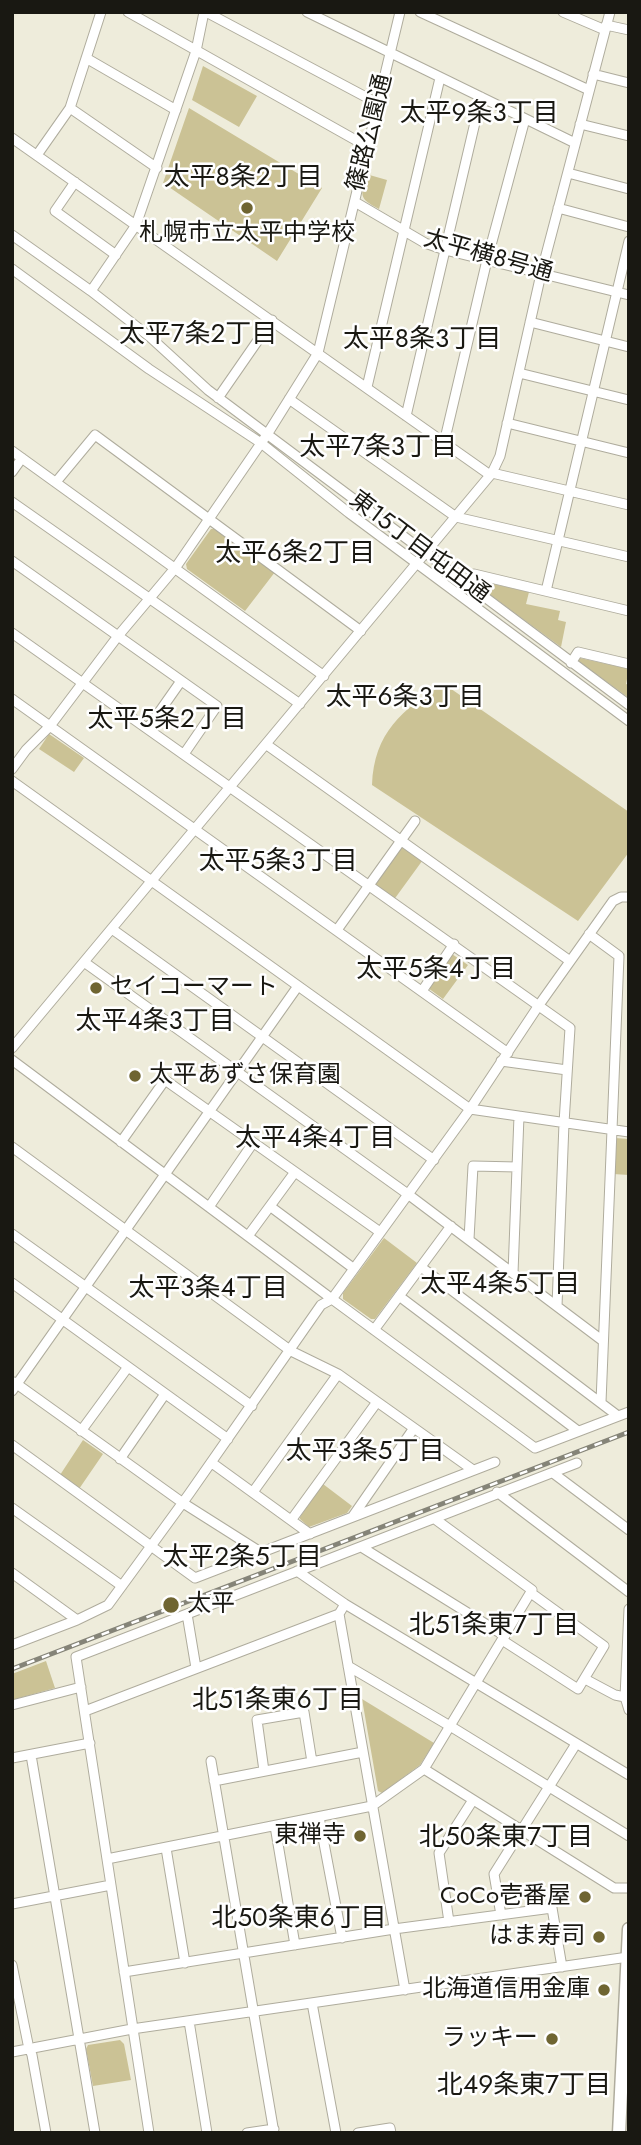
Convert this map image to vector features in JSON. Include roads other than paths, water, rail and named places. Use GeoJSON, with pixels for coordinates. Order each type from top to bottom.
{"type":"FeatureCollection","features":[{"type":"Feature","properties":{"kind":"main road"},"geometry":{"type":"LineString","coordinates":[[622,2125],[629,1929]]}},
{"type":"Feature","properties":{"kind":"street"},"geometry":{"type":"LineString","coordinates":[[37,155],[70,108],[101,12]]}},
{"type":"Feature","properties":{"kind":"street"},"geometry":{"type":"LineString","coordinates":[[128,12],[368,148]]}},
{"type":"Feature","properties":{"kind":"street"},"geometry":{"type":"LineString","coordinates":[[90,291],[136,225],[197,51],[205,12],[379,104]]}},
{"type":"Feature","properties":{"kind":"street"},"geometry":{"type":"LineString","coordinates":[[307,12],[575,143]]}},
{"type":"Feature","properties":{"kind":"street","name":"篠路公園通"},"geometry":{"type":"LineString","coordinates":[[12,769],[50,726],[118,636],[176,567],[268,433],[318,352],[400,12]]}},
{"type":"Feature","properties":{"kind":"street"},"geometry":{"type":"LineString","coordinates":[[420,12],[589,90]]}},
{"type":"Feature","properties":{"kind":"street"},"geometry":{"type":"LineString","coordinates":[[563,12],[606,27],[629,30]]}},
{"type":"Feature","properties":{"kind":"street"},"geometry":{"type":"LineString","coordinates":[[12,1048],[491,474],[500,456],[541,274],[610,12]]}},
{"type":"Feature","properties":{"kind":"street"},"geometry":{"type":"LineString","coordinates":[[86,58],[176,110]]}},
{"type":"Feature","properties":{"kind":"street"},"geometry":{"type":"LineString","coordinates":[[593,74],[629,83]]}},
{"type":"Feature","properties":{"kind":"street"},"geometry":{"type":"LineString","coordinates":[[367,387],[440,78]]}},
{"type":"Feature","properties":{"kind":"street"},"geometry":{"type":"LineString","coordinates":[[407,416],[481,97]]}},
{"type":"Feature","properties":{"kind":"street"},"geometry":{"type":"LineString","coordinates":[[70,108],[157,168]]}},
{"type":"Feature","properties":{"kind":"street"},"geometry":{"type":"LineString","coordinates":[[444,443],[487,260],[524,119]]}},
{"type":"Feature","properties":{"kind":"street"},"geometry":{"type":"LineString","coordinates":[[580,124],[629,136]]}},
{"type":"Feature","properties":{"kind":"street"},"geometry":{"type":"LineString","coordinates":[[12,138],[491,474],[629,505]]}},
{"type":"Feature","properties":{"kind":"street"},"geometry":{"type":"LineString","coordinates":[[568,173],[629,188]]}},
{"type":"Feature","properties":{"kind":"street"},"geometry":{"type":"LineString","coordinates":[[75,182],[55,211],[116,255]]}},
{"type":"Feature","properties":{"kind":"street","name":"太平横8号通"},"geometry":{"type":"LineString","coordinates":[[355,202],[425,243],[445,250],[629,295]]}},
{"type":"Feature","properties":{"kind":"street"},"geometry":{"type":"LineString","coordinates":[[558,208],[629,227]]}},
{"type":"Feature","properties":{"kind":"street","name":"東15丁目屯田通"},"geometry":{"type":"LineString","coordinates":[[12,234],[150,337],[218,397],[629,705]]}},
{"type":"Feature","properties":{"kind":"street"},"geometry":{"type":"LineString","coordinates":[[546,591],[629,241]]}},
{"type":"Feature","properties":{"kind":"street","name":"東15丁目屯田通"},"geometry":{"type":"LineString","coordinates":[[12,269],[149,369],[261,443],[417,564],[629,721]]}},
{"type":"Feature","properties":{"kind":"street"},"geometry":{"type":"LineString","coordinates":[[218,397],[272,320]]}},
{"type":"Feature","properties":{"kind":"street"},"geometry":{"type":"LineString","coordinates":[[530,323],[629,347]]}},
{"type":"Feature","properties":{"kind":"street"},"geometry":{"type":"LineString","coordinates":[[519,373],[629,400]]}},
{"type":"Feature","properties":{"kind":"street"},"geometry":{"type":"LineString","coordinates":[[289,399],[456,517],[629,557]]}},
{"type":"Feature","properties":{"kind":"street"},"geometry":{"type":"LineString","coordinates":[[507,423],[629,453]]}},
{"type":"Feature","properties":{"kind":"street"},"geometry":{"type":"LineString","coordinates":[[57,482],[94,435],[361,631]]}},
{"type":"Feature","properties":{"kind":"street"},"geometry":{"type":"LineString","coordinates":[[12,451],[324,676]]}},
{"type":"Feature","properties":{"kind":"street"},"geometry":{"type":"LineString","coordinates":[[12,472],[22,458]]}},
{"type":"Feature","properties":{"kind":"street"},"geometry":{"type":"LineString","coordinates":[[12,502],[300,704]]}},
{"type":"Feature","properties":{"kind":"street"},"geometry":{"type":"LineString","coordinates":[[12,561],[217,706],[184,754]]}},
{"type":"Feature","properties":{"kind":"street"},"geometry":{"type":"LineString","coordinates":[[466,582],[474,574],[629,611]]}},
{"type":"Feature","properties":{"kind":"street"},"geometry":{"type":"LineString","coordinates":[[12,633],[570,1028],[557,1306]]}},
{"type":"Feature","properties":{"kind":"street"},"geometry":{"type":"LineString","coordinates":[[571,663],[578,652],[629,664]]}},
{"type":"Feature","properties":{"kind":"street"},"geometry":{"type":"LineString","coordinates":[[148,728],[181,681]]}},
{"type":"Feature","properties":{"kind":"street"},"geometry":{"type":"LineString","coordinates":[[12,699],[508,1053]]}},
{"type":"Feature","properties":{"kind":"street"},"geometry":{"type":"LineString","coordinates":[[267,745],[570,961]]}},
{"type":"Feature","properties":{"kind":"street"},"geometry":{"type":"LineString","coordinates":[[12,781],[470,1109],[629,1132]]}},
{"type":"Feature","properties":{"kind":"street"},"geometry":{"type":"LineString","coordinates":[[337,930],[415,821]]}},
{"type":"Feature","properties":{"kind":"street"},"geometry":{"type":"LineString","coordinates":[[12,1645],[108,1605],[212,1463],[321,1305],[332,1299],[409,1195],[613,901],[629,897]]}},
{"type":"Feature","properties":{"kind":"street"},"geometry":{"type":"LineString","coordinates":[[112,929],[434,1160]]}},
{"type":"Feature","properties":{"kind":"street"},"geometry":{"type":"LineString","coordinates":[[589,934],[619,956],[601,1402]]}},
{"type":"Feature","properties":{"kind":"street"},"geometry":{"type":"LineString","coordinates":[[422,991],[454,944]]}},
{"type":"Feature","properties":{"kind":"street"},"geometry":{"type":"LineString","coordinates":[[84,962],[409,1195],[603,1340]]}},
{"type":"Feature","properties":{"kind":"street"},"geometry":{"type":"LineString","coordinates":[[262,1553],[183,1503],[14,1386],[298,986]]}},
{"type":"Feature","properties":{"kind":"street"},"geometry":{"type":"LineString","coordinates":[[12,1060],[535,1448],[629,1412]]}},
{"type":"Feature","properties":{"kind":"street"},"geometry":{"type":"LineString","coordinates":[[501,1061],[567,1070]]}},
{"type":"Feature","properties":{"kind":"street"},"geometry":{"type":"LineString","coordinates":[[121,1142],[165,1080],[380,1232]]}},
{"type":"Feature","properties":{"kind":"street"},"geometry":{"type":"LineString","coordinates":[[513,1273],[519,1116]]}},
{"type":"Feature","properties":{"kind":"street"},"geometry":{"type":"LineString","coordinates":[[209,1207],[253,1143]]}},
{"type":"Feature","properties":{"kind":"street"},"geometry":{"type":"LineString","coordinates":[[12,1147],[291,1351],[338,1374],[474,1470]]}},
{"type":"Feature","properties":{"kind":"street"},"geometry":{"type":"LineString","coordinates":[[469,1239],[474,1166],[517,1167]]}},
{"type":"Feature","properties":{"kind":"street"},"geometry":{"type":"LineString","coordinates":[[248,1236],[295,1172]]}},
{"type":"Feature","properties":{"kind":"street"},"geometry":{"type":"LineString","coordinates":[[271,1207],[353,1268]]}},
{"type":"Feature","properties":{"kind":"street"},"geometry":{"type":"LineString","coordinates":[[374,1330],[451,1226]]}},
{"type":"Feature","properties":{"kind":"street"},"geometry":{"type":"LineString","coordinates":[[12,1234],[252,1406]]}},
{"type":"Feature","properties":{"kind":"street"},"geometry":{"type":"LineString","coordinates":[[421,1267],[618,1416]]}},
{"type":"Feature","properties":{"kind":"street"},"geometry":{"type":"LineString","coordinates":[[12,1283],[228,1439]]}},
{"type":"Feature","properties":{"kind":"street"},"geometry":{"type":"LineString","coordinates":[[399,1296],[578,1431]]}},
{"type":"Feature","properties":{"kind":"street"},"geometry":{"type":"LineString","coordinates":[[81,1431],[128,1367]]}},
{"type":"Feature","properties":{"kind":"street"},"geometry":{"type":"LineString","coordinates":[[253,1492],[338,1374]]}},
{"type":"Feature","properties":{"kind":"street"},"geometry":{"type":"LineString","coordinates":[[120,1458],[165,1394]]}},
{"type":"Feature","properties":{"kind":"street"},"geometry":{"type":"LineString","coordinates":[[292,1519],[377,1402]]}},
{"type":"Feature","properties":{"kind":"street"},"geometry":{"type":"LineString","coordinates":[[353,1516],[414,1428]]}},
{"type":"Feature","properties":{"kind":"street"},"geometry":{"type":"LineString","coordinates":[[12,1445],[195,1578],[495,1462]]}},
{"type":"Feature","properties":{"kind":"street"},"geometry":{"type":"LineString","coordinates":[[212,1463],[310,1534]]}},
{"type":"Feature","properties":{"kind":"street"},"geometry":{"type":"LineString","coordinates":[[149,2133],[76,1657],[577,1463]]}},
{"type":"Feature","properties":{"kind":"street"},"geometry":{"type":"LineString","coordinates":[[553,1473],[629,1530]]}},
{"type":"Feature","properties":{"kind":"street"},"geometry":{"type":"LineString","coordinates":[[498,1492],[629,1592]]}},
{"type":"Feature","properties":{"kind":"street"},"geometry":{"type":"LineString","coordinates":[[12,1508],[122,1586]]}},
{"type":"Feature","properties":{"kind":"street"},"geometry":{"type":"LineString","coordinates":[[363,1548],[578,1689],[604,1646],[435,1519]]}},
{"type":"Feature","properties":{"kind":"street"},"geometry":{"type":"LineString","coordinates":[[297,1571],[345,1604],[629,1775]]}},
{"type":"Feature","properties":{"kind":"street"},"geometry":{"type":"LineString","coordinates":[[12,1573],[77,1620]]}},
{"type":"Feature","properties":{"kind":"street"},"geometry":{"type":"LineString","coordinates":[[107,1859],[372,1806],[424,1769],[531,1593]]}},
{"type":"Feature","properties":{"kind":"street"},"geometry":{"type":"LineString","coordinates":[[85,1711],[339,1614],[345,1604]]}},
{"type":"Feature","properties":{"kind":"street"},"geometry":{"type":"LineString","coordinates":[[629,1609],[625,1697],[629,1710]]}},
{"type":"Feature","properties":{"kind":"street"},"geometry":{"type":"LineString","coordinates":[[187,1614],[196,1668]]}},
{"type":"Feature","properties":{"kind":"street"},"geometry":{"type":"LineString","coordinates":[[339,1614],[405,1990]]}},
{"type":"Feature","properties":{"kind":"street"},"geometry":{"type":"LineString","coordinates":[[348,1666],[629,1836]]}},
{"type":"Feature","properties":{"kind":"street"},"geometry":{"type":"LineString","coordinates":[[585,1679],[615,1695],[625,1697]]}},
{"type":"Feature","properties":{"kind":"street"},"geometry":{"type":"LineString","coordinates":[[12,1705],[80,1687]]}},
{"type":"Feature","properties":{"kind":"street"},"geometry":{"type":"LineString","coordinates":[[264,1772],[257,1720],[304,1712],[312,1762]]}},
{"type":"Feature","properties":{"kind":"street"},"geometry":{"type":"LineString","coordinates":[[12,1758],[90,1743]]}},
{"type":"Feature","properties":{"kind":"street"},"geometry":{"type":"LineString","coordinates":[[500,1915],[495,1874],[576,1744]]}},
{"type":"Feature","properties":{"kind":"street"},"geometry":{"type":"LineString","coordinates":[[214,1781],[363,1752]]}},
{"type":"Feature","properties":{"kind":"street"},"geometry":{"type":"LineString","coordinates":[[31,1755],[95,2133]]}},
{"type":"Feature","properties":{"kind":"street"},"geometry":{"type":"LineString","coordinates":[[211,1761],[274,2131],[247,2133]]}},
{"type":"Feature","properties":{"kind":"street"},"geometry":{"type":"LineString","coordinates":[[424,1769],[614,1888],[629,1888]]}},
{"type":"Feature","properties":{"kind":"street"},"geometry":{"type":"LineString","coordinates":[[449,1922],[439,1853],[473,1800]]}},
{"type":"Feature","properties":{"kind":"street"},"geometry":{"type":"LineString","coordinates":[[320,1817],[342,1938]]}},
{"type":"Feature","properties":{"kind":"street"},"geometry":{"type":"LineString","coordinates":[[275,1826],[295,1945]]}},
{"type":"Feature","properties":{"kind":"street"},"geometry":{"type":"LineString","coordinates":[[166,1848],[186,1963]]}},
{"type":"Feature","properties":{"kind":"street"},"geometry":{"type":"LineString","coordinates":[[12,1904],[111,1885]]}},
{"type":"Feature","properties":{"kind":"street"},"geometry":{"type":"LineString","coordinates":[[124,1972],[394,1929],[552,1908],[562,1968]]}},
{"type":"Feature","properties":{"kind":"street"},"geometry":{"type":"LineString","coordinates":[[12,2052],[132,2029],[628,1957]]}},
{"type":"Feature","properties":{"kind":"street"},"geometry":{"type":"LineString","coordinates":[[12,1965],[46,2133]]}},
{"type":"Feature","properties":{"kind":"street"},"geometry":{"type":"LineString","coordinates":[[312,2003],[336,2133]]}},
{"type":"Feature","properties":{"kind":"street"},"geometry":{"type":"LineString","coordinates":[[189,2021],[207,2133]]}},
{"type":"Feature","properties":{"kind":"street"},"geometry":{"type":"LineString","coordinates":[[358,2133],[390,2128],[391,2133]]}},
{"type":"Feature","properties":{"kind":"railway"},"geometry":{"type":"LineString","coordinates":[[12,1669],[629,1432]]}},
{"type":"Feature","properties":{"kind":"place","name":"札幌市立太平中学校"},"geometry":{"type":"Point","coordinates":[247,208]}},
{"type":"Feature","properties":{"kind":"place","name":"セイコーマート"},"geometry":{"type":"Point","coordinates":[96,988]}},
{"type":"Feature","properties":{"kind":"place","name":"太平あずさ保育園"},"geometry":{"type":"Point","coordinates":[135,1076]}},
{"type":"Feature","properties":{"kind":"place","name":"太平"},"geometry":{"type":"Point","coordinates":[171,1605]}},
{"type":"Feature","properties":{"kind":"place","name":"東禅寺"},"geometry":{"type":"Point","coordinates":[360,1836]}},
{"type":"Feature","properties":{"kind":"place","name":"CoCo壱番屋"},"geometry":{"type":"Point","coordinates":[585,1897]}},
{"type":"Feature","properties":{"kind":"place","name":"はま寿司"},"geometry":{"type":"Point","coordinates":[599,1937]}},
{"type":"Feature","properties":{"kind":"place","name":"北海道信用金庫"},"geometry":{"type":"Point","coordinates":[604,1990]}},
{"type":"Feature","properties":{"kind":"place","name":"ラッキー"},"geometry":{"type":"Point","coordinates":[552,2039]}},
{"type":"Feature","properties":{"kind":"district","name":"太平9条3丁目"},"geometry":{"type":"Point","coordinates":[479,115]}},
{"type":"Feature","properties":{"kind":"district","name":"太平8条2丁目"},"geometry":{"type":"Point","coordinates":[243,179]}},
{"type":"Feature","properties":{"kind":"district","name":"太平7条2丁目"},"geometry":{"type":"Point","coordinates":[198,336]}},
{"type":"Feature","properties":{"kind":"district","name":"太平8条3丁目"},"geometry":{"type":"Point","coordinates":[422,341]}},
{"type":"Feature","properties":{"kind":"district","name":"太平7条3丁目"},"geometry":{"type":"Point","coordinates":[378,449]}},
{"type":"Feature","properties":{"kind":"district","name":"太平6条2丁目"},"geometry":{"type":"Point","coordinates":[295,555]}},
{"type":"Feature","properties":{"kind":"district","name":"太平6条3丁目"},"geometry":{"type":"Point","coordinates":[405,699]}},
{"type":"Feature","properties":{"kind":"district","name":"太平5条2丁目"},"geometry":{"type":"Point","coordinates":[167,721]}},
{"type":"Feature","properties":{"kind":"district","name":"太平5条3丁目"},"geometry":{"type":"Point","coordinates":[278,863]}},
{"type":"Feature","properties":{"kind":"district","name":"太平5条4丁目"},"geometry":{"type":"Point","coordinates":[436,971]}},
{"type":"Feature","properties":{"kind":"district","name":"太平4条3丁目"},"geometry":{"type":"Point","coordinates":[155,1023]}},
{"type":"Feature","properties":{"kind":"district","name":"太平4条4丁目"},"geometry":{"type":"Point","coordinates":[315,1140]}},
{"type":"Feature","properties":{"kind":"district","name":"太平4条5丁目"},"geometry":{"type":"Point","coordinates":[500,1286]}},
{"type":"Feature","properties":{"kind":"district","name":"太平3条4丁目"},"geometry":{"type":"Point","coordinates":[208,1290]}},
{"type":"Feature","properties":{"kind":"district","name":"太平3条5丁目"},"geometry":{"type":"Point","coordinates":[365,1453]}},
{"type":"Feature","properties":{"kind":"district","name":"太平2条5丁目"},"geometry":{"type":"Point","coordinates":[242,1559]}},
{"type":"Feature","properties":{"kind":"district","name":"北51条東7丁目"},"geometry":{"type":"Point","coordinates":[494,1627]}},
{"type":"Feature","properties":{"kind":"district","name":"北51条東6丁目"},"geometry":{"type":"Point","coordinates":[278,1702]}},
{"type":"Feature","properties":{"kind":"district","name":"北50条東7丁目"},"geometry":{"type":"Point","coordinates":[506,1839]}},
{"type":"Feature","properties":{"kind":"district","name":"北50条東6丁目"},"geometry":{"type":"Point","coordinates":[299,1920]}},
{"type":"Feature","properties":{"kind":"district","name":"北49条東7丁目"},"geometry":{"type":"Point","coordinates":[524,2087]}}]}
